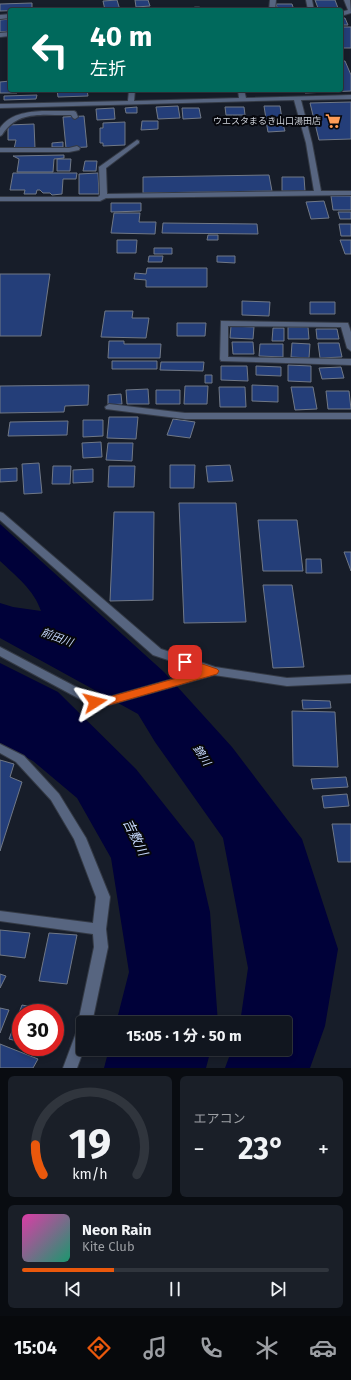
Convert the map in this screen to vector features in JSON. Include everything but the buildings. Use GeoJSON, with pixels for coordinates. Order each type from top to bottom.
{"type":"FeatureCollection","features":[{"type":"Feature","properties":{"kind":"street"},"geometry":{"type":"LineString","coordinates":[[343,13],[351,11],[348,0]]}},
{"type":"Feature","properties":{"kind":"street"},"geometry":{"type":"LineString","coordinates":[[131,103],[132,92]]}},
{"type":"Feature","properties":{"kind":"street"},"geometry":{"type":"LineString","coordinates":[[242,92],[244,100]]}},
{"type":"Feature","properties":{"kind":"street"},"geometry":{"type":"LineString","coordinates":[[291,92],[309,142],[318,193]]}},
{"type":"Feature","properties":{"kind":"street"},"geometry":{"type":"LineString","coordinates":[[0,106],[351,97]]}},
{"type":"Feature","properties":{"kind":"street"},"geometry":{"type":"LineString","coordinates":[[0,134],[6,124],[13,118],[24,115],[74,113],[75,117]]}},
{"type":"Feature","properties":{"kind":"street"},"geometry":{"type":"LineString","coordinates":[[104,196],[102,167],[137,142]]}},
{"type":"Feature","properties":{"kind":"street"},"geometry":{"type":"LineString","coordinates":[[0,150],[69,150],[77,148]]}},
{"type":"Feature","properties":{"kind":"street"},"geometry":{"type":"LineString","coordinates":[[0,200],[100,198],[104,196],[351,193]]}},
{"type":"Feature","properties":{"kind":"street"},"geometry":{"type":"LineString","coordinates":[[351,348],[345,325],[224,323],[224,359],[351,362]]}},
{"type":"Feature","properties":{"kind":"street"},"geometry":{"type":"LineString","coordinates":[[110,408],[185,416],[351,416]]}},
{"type":"Feature","properties":{"kind":"street"},"geometry":{"type":"LineString","coordinates":[[0,514],[157,652],[214,671],[287,682],[351,679]]}},
{"type":"Feature","properties":{"kind":"street"},"geometry":{"type":"LineString","coordinates":[[0,651],[95,702],[109,701],[214,671]]}},
{"type":"Feature","properties":{"kind":"street"},"geometry":{"type":"LineString","coordinates":[[0,748],[20,759],[55,797],[80,838],[103,897],[99,929],[102,947],[87,1016]]}},
{"type":"Feature","properties":{"kind":"street"},"geometry":{"type":"LineString","coordinates":[[0,916],[99,929]]}},
{"type":"Feature","properties":{"kind":"street"},"geometry":{"type":"LineString","coordinates":[[70,1068],[76,1050]]}},
{"type":"Feature","properties":{"kind":"water"},"geometry":{"type":"Polygon","coordinates":[[[0,524],[164,672],[232,747],[302,839],[338,949],[325,1026],[310,1068],[225,1068],[229,1056],[292,1056],[292,1016],[241,1016],[248,968],[223,838],[155,742],[138,714],[0,638],[0,603],[13,607],[41,611],[34,596],[0,561],[0,524]]]}},
{"type":"Feature","properties":{"kind":"water","name":"吉敷川"},"geometry":{"type":"Polygon","coordinates":[[[0,663],[58,692],[136,769],[194,842],[210,912],[217,1016],[118,1016],[129,972],[111,858],[77,798],[33,761],[0,743],[0,663]]]}},
{"type":"Feature","properties":{"kind":"water"},"geometry":{"type":"Polygon","coordinates":[[[107,1056],[209,1056],[206,1068],[104,1068],[107,1056]]]}},
{"type":"Feature","properties":{"kind":"place","name":"ウエスタまるき山口湯田店"},"geometry":{"type":"Point","coordinates":[333,121]}},
{"type":"Feature","properties":{"kind":"route"},"geometry":{"type":"LineString","coordinates":[[95,702],[109,701],[214,671],[185,662]]}},
{"type":"Feature","properties":{"kind":"water label","name":"前田川"},"geometry":{"type":"Point","coordinates":[57,637]}},
{"type":"Feature","properties":{"kind":"water label","name":"錦川"},"geometry":{"type":"Point","coordinates":[202,755]}}]}
